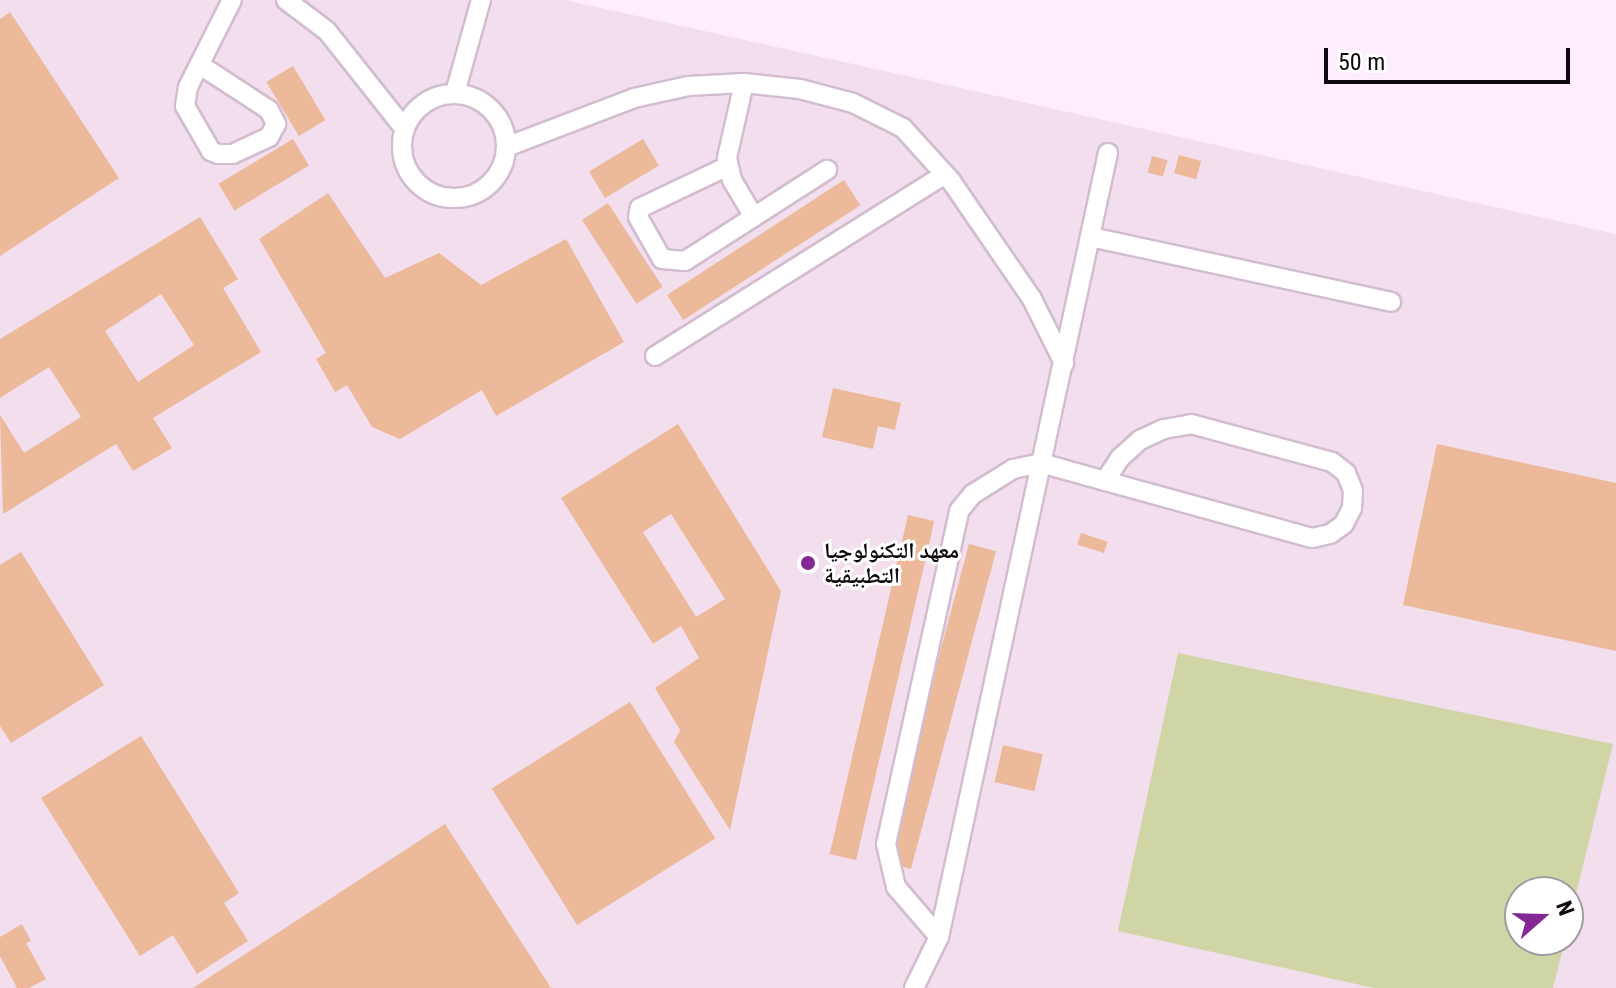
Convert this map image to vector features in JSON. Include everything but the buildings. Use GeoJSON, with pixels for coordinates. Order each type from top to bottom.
{"type":"FeatureCollection","features":[{"type":"Feature","properties":{"kind":"lane"},"geometry":{"type":"LineString","coordinates":[[200,65],[269,110],[276,124],[269,137],[233,154],[211,151],[185,106],[188,87],[232,0]]}},
{"type":"Feature","properties":{"kind":"lane"},"geometry":{"type":"LineString","coordinates":[[286,0],[327,31],[404,128]]}},
{"type":"Feature","properties":{"kind":"lane"},"geometry":{"type":"LineString","coordinates":[[455,93],[481,0]]}},
{"type":"Feature","properties":{"kind":"lane"},"geometry":{"type":"LineString","coordinates":[[506,147],[634,98],[688,86],[744,83],[800,89],[853,103],[903,128],[945,174],[994,239],[1032,299],[1064,363]]}},
{"type":"Feature","properties":{"kind":"lane"},"geometry":{"type":"LineString","coordinates":[[744,83],[727,150],[728,166],[732,180],[754,217]]}},
{"type":"Feature","properties":{"kind":"lane"},"geometry":{"type":"LineString","coordinates":[[455,93],[486,104],[497,115],[506,147],[502,169],[488,186],[467,197],[445,198],[424,189],[409,172],[402,151],[404,128],[415,110],[434,97],[455,93]]}},
{"type":"Feature","properties":{"kind":"lane"},"geometry":{"type":"LineString","coordinates":[[914,988],[939,937],[1108,153]]}},
{"type":"Feature","properties":{"kind":"lane"},"geometry":{"type":"LineString","coordinates":[[728,166],[645,203],[638,217],[662,259],[677,263],[827,170]]}},
{"type":"Feature","properties":{"kind":"lane"},"geometry":{"type":"LineString","coordinates":[[655,356],[945,174]]}},
{"type":"Feature","properties":{"kind":"lane"},"geometry":{"type":"LineString","coordinates":[[1091,237],[1391,302]]}},
{"type":"Feature","properties":{"kind":"lane"},"geometry":{"type":"LineString","coordinates":[[939,937],[896,887],[886,844],[951,534],[959,511],[973,494],[1004,473],[1041,463],[1105,481],[1312,538],[1330,534],[1344,524],[1352,508],[1353,490],[1346,473],[1332,462],[1191,424],[1164,429],[1140,440],[1120,458],[1105,481]]}},
{"type":"Feature","properties":{"kind":"shaded area","name":"معهد التكنولوجيا التطبيقية"},"geometry":{"type":"Polygon","coordinates":[[[0,0],[565,0],[1616,234],[1616,988],[0,988],[0,0]]]}},
{"type":"Feature","properties":{"kind":"green space"},"geometry":{"type":"Polygon","coordinates":[[[1178,653],[1613,744],[1580,876],[1504,876],[1504,956],[1561,956],[1553,988],[1374,988],[1118,931],[1178,653]]]}},
{"type":"Feature","properties":{"kind":"place","name":"معهد التكنولوجيا التطبيقية"},"geometry":{"type":"Point","coordinates":[808,563]}}]}
